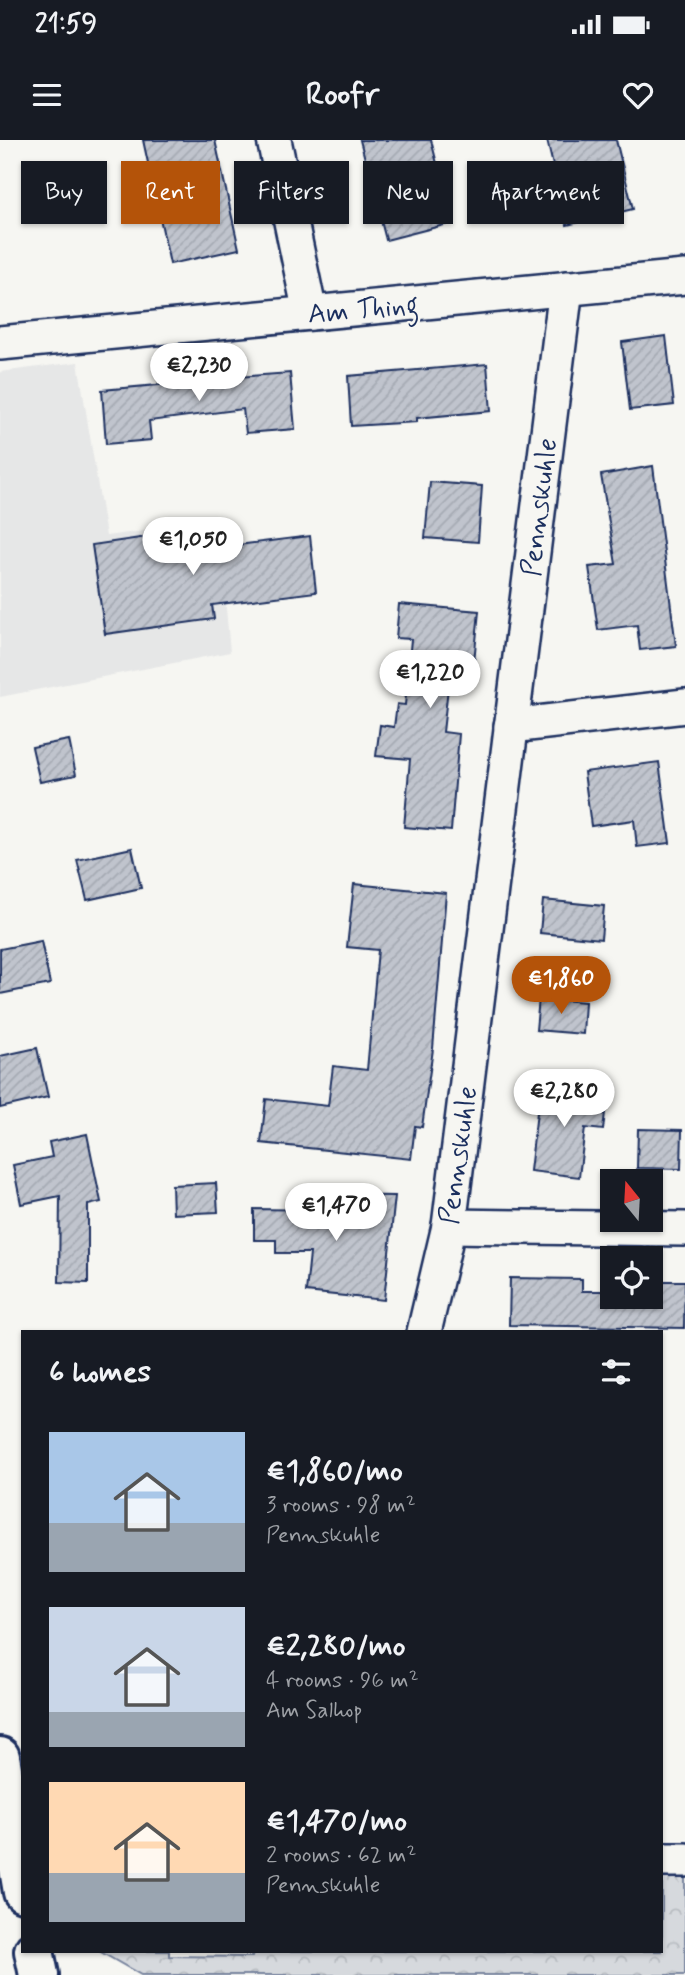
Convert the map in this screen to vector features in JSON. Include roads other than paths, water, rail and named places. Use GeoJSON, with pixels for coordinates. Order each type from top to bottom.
{"type":"FeatureCollection","features":[{"type":"Feature","properties":{"kind":"main road"},"geometry":{"type":"LineString","coordinates":[[0,1757],[12,1844],[21,1883]]}},
{"type":"Feature","properties":{"kind":"main road"},"geometry":{"type":"LineString","coordinates":[[34,1953],[39,1975]]}},
{"type":"Feature","properties":{"kind":"street"},"geometry":{"type":"LineString","coordinates":[[274,140],[310,313]]}},
{"type":"Feature","properties":{"kind":"street","name":"Am Thing"},"geometry":{"type":"LineString","coordinates":[[0,343],[685,277]]}},
{"type":"Feature","properties":{"kind":"street","name":"Pennskuhle"},"geometry":{"type":"LineString","coordinates":[[424,1330],[449,1226],[566,288]]}},
{"type":"Feature","properties":{"kind":"street"},"geometry":{"type":"LineString","coordinates":[[511,726],[685,706]]}},
{"type":"Feature","properties":{"kind":"street"},"geometry":{"type":"LineString","coordinates":[[449,1226],[685,1229]]}},
{"type":"Feature","properties":{"kind":"street"},"geometry":{"type":"LineString","coordinates":[[663,1860],[685,1860]]}}]}
